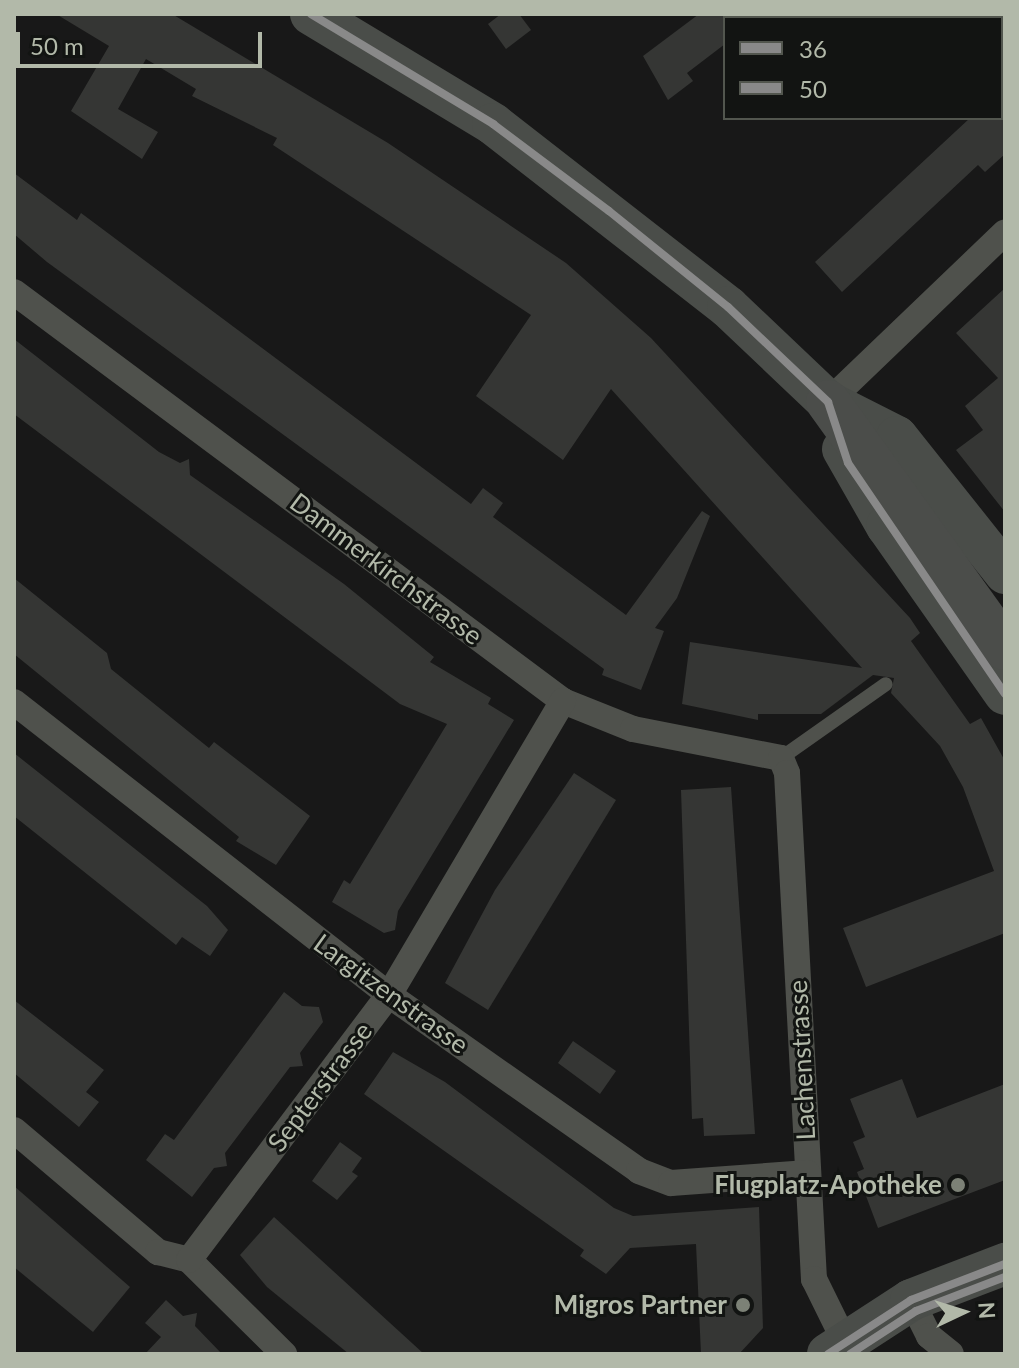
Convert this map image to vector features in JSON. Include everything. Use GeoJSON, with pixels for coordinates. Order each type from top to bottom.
{"type":"FeatureCollection","features":[{"type":"Feature","properties":{"kind":"highway"},"geometry":{"type":"LineString","coordinates":[[828,402],[890,468],[1005,619]]}},
{"type":"Feature","properties":{"kind":"highway"},"geometry":{"type":"LineString","coordinates":[[828,402],[1005,648]]}},
{"type":"Feature","properties":{"kind":"main road"},"geometry":{"type":"LineString","coordinates":[[311,14],[493,124],[728,307],[828,402],[897,437],[1005,573]]}},
{"type":"Feature","properties":{"kind":"main road"},"geometry":{"type":"LineString","coordinates":[[828,402],[856,476],[1005,694]]}},
{"type":"Feature","properties":{"kind":"main road"},"geometry":{"type":"LineString","coordinates":[[836,1347],[911,1300],[1005,1264]]}},
{"type":"Feature","properties":{"kind":"street"},"geometry":{"type":"LineString","coordinates":[[828,402],[1005,232]]}},
{"type":"Feature","properties":{"kind":"street","name":"Dammerkirchstrasse"},"geometry":{"type":"LineString","coordinates":[[14,292],[563,701],[633,729],[784,765]]}},
{"type":"Feature","properties":{"kind":"street","name":"Septerstrasse"},"geometry":{"type":"LineString","coordinates":[[189,1260],[389,995],[563,701]]}},
{"type":"Feature","properties":{"kind":"street","name":"Largitzenstrasse"},"geometry":{"type":"LineString","coordinates":[[14,702],[389,995],[639,1171],[671,1183],[808,1173]]}},
{"type":"Feature","properties":{"kind":"street","name":"Lachenstrasse"},"geometry":{"type":"LineString","coordinates":[[784,765],[814,1279],[836,1347]]}},
{"type":"Feature","properties":{"kind":"street"},"geometry":{"type":"LineString","coordinates":[[14,1130],[158,1252],[189,1260],[284,1354]]}},
{"type":"Feature","properties":{"kind":"street"},"geometry":{"type":"LineString","coordinates":[[911,1300],[929,1336],[951,1354]]}},
{"type":"Feature","properties":{"kind":"lane"},"geometry":{"type":"LineString","coordinates":[[784,765],[886,684]]}},
{"type":"Feature","properties":{"kind":"building"},"geometry":{"type":"Polygon","coordinates":[[[56,14],[172,14],[388,143],[566,263],[651,338],[910,618],[920,633],[911,641],[970,724],[981,718],[1005,761],[1005,933],[866,987],[843,928],[994,871],[963,787],[940,746],[891,693],[894,678],[873,675],[821,714],[758,714],[758,720],[682,704],[690,642],[862,668],[611,389],[563,460],[476,396],[531,315],[273,145],[277,138],[192,96],[196,89],[146,59],[118,109],[158,132],[142,159],[71,111],[109,46],[56,14]]]}},
{"type":"Feature","properties":{"kind":"building"},"geometry":{"type":"Polygon","coordinates":[[[501,14],[519,14],[531,30],[506,49],[488,24],[501,14]]]}},
{"type":"Feature","properties":{"kind":"building"},"geometry":{"type":"Polygon","coordinates":[[[699,14],[725,14],[723,46],[687,73],[693,81],[668,100],[643,56],[699,14]]]}},
{"type":"Feature","properties":{"kind":"building"},"geometry":{"type":"Polygon","coordinates":[[[1005,118],[1005,154],[985,172],[978,165],[842,292],[815,262],[968,120],[1005,118]]]}},
{"type":"Feature","properties":{"kind":"building"},"geometry":{"type":"Polygon","coordinates":[[[14,173],[77,220],[81,213],[471,504],[483,488],[503,503],[493,517],[626,615],[702,511],[710,516],[677,598],[655,628],[664,631],[641,690],[602,675],[604,669],[47,262],[14,234],[14,173]]]}},
{"type":"Feature","properties":{"kind":"building"},"geometry":{"type":"Polygon","coordinates":[[[1005,288],[1005,512],[956,450],[983,430],[965,406],[998,378],[956,333],[1005,288]]]}},
{"type":"Feature","properties":{"kind":"building"},"geometry":{"type":"Polygon","coordinates":[[[14,339],[159,452],[180,463],[189,459],[190,475],[344,584],[434,657],[430,662],[491,698],[488,704],[514,720],[398,911],[395,930],[384,933],[332,902],[344,880],[350,884],[447,724],[400,704],[14,414],[14,339]]]}},
{"type":"Feature","properties":{"kind":"building"},"geometry":{"type":"Polygon","coordinates":[[[14,578],[107,653],[111,669],[209,748],[214,742],[310,816],[276,865],[236,841],[239,837],[14,654],[14,578]]]}},
{"type":"Feature","properties":{"kind":"building"},"geometry":{"type":"Polygon","coordinates":[[[14,753],[207,906],[228,930],[210,956],[182,937],[176,945],[14,816],[14,753]]]}},
{"type":"Feature","properties":{"kind":"building"},"geometry":{"type":"Polygon","coordinates":[[[574,773],[616,800],[488,1010],[445,983],[495,890],[574,773]]]}},
{"type":"Feature","properties":{"kind":"building"},"geometry":{"type":"Polygon","coordinates":[[[731,787],[755,1134],[704,1136],[703,1118],[692,1119],[681,790],[731,787]]]}},
{"type":"Feature","properties":{"kind":"building"},"geometry":{"type":"Polygon","coordinates":[[[284,992],[302,1006],[319,1007],[323,1022],[300,1053],[303,1066],[290,1067],[225,1153],[227,1166],[214,1168],[192,1197],[146,1160],[165,1134],[174,1140],[284,992]]]}},
{"type":"Feature","properties":{"kind":"building"},"geometry":{"type":"Polygon","coordinates":[[[14,1000],[104,1070],[86,1092],[99,1102],[79,1127],[14,1073],[14,1000]]]}},
{"type":"Feature","properties":{"kind":"building"},"geometry":{"type":"Polygon","coordinates":[[[573,1041],[616,1071],[600,1094],[558,1063],[573,1041]]]}},
{"type":"Feature","properties":{"kind":"building"},"geometry":{"type":"Polygon","coordinates":[[[393,1052],[445,1082],[614,1208],[633,1216],[759,1207],[763,1328],[739,1354],[701,1354],[696,1244],[630,1248],[606,1274],[580,1256],[584,1250],[364,1094],[393,1052]]]}},
{"type":"Feature","properties":{"kind":"building"},"geometry":{"type":"Polygon","coordinates":[[[902,1079],[917,1118],[1005,1084],[1005,1180],[878,1228],[857,1172],[864,1169],[853,1142],[865,1137],[850,1099],[902,1079]]]}},
{"type":"Feature","properties":{"kind":"building"},"geometry":{"type":"Polygon","coordinates":[[[340,1142],[362,1158],[352,1172],[358,1176],[337,1200],[312,1181],[340,1142]]]}},
{"type":"Feature","properties":{"kind":"building"},"geometry":{"type":"Polygon","coordinates":[[[14,1186],[130,1287],[93,1332],[14,1267],[14,1186]]]}},
{"type":"Feature","properties":{"kind":"building"},"geometry":{"type":"Polygon","coordinates":[[[274,1217],[424,1354],[349,1354],[267,1287],[240,1255],[274,1217]]]}},
{"type":"Feature","properties":{"kind":"building"},"geometry":{"type":"Polygon","coordinates":[[[166,1300],[183,1316],[197,1313],[195,1326],[222,1354],[145,1354],[161,1337],[145,1323],[166,1300]]]}},
{"type":"Feature","properties":{"kind":"transit line","name":"36"},"geometry":{"type":"LineString","coordinates":[[311,14],[493,124],[609,211],[728,307],[828,402],[848,463],[1005,694]]}},
{"type":"Feature","properties":{"kind":"transit line","name":"36"},"geometry":{"type":"LineString","coordinates":[[828,1354],[911,1300],[1005,1264]]}},
{"type":"Feature","properties":{"kind":"transit line","name":"50"},"geometry":{"type":"LineString","coordinates":[[850,1354],[916,1311],[1005,1277]]}},
{"type":"Feature","properties":{"kind":"place","name":"Flugplatz-Apotheke"},"geometry":{"type":"Point","coordinates":[958,1185]}},
{"type":"Feature","properties":{"kind":"place","name":"Migros Partner"},"geometry":{"type":"Point","coordinates":[743,1305]}}]}
